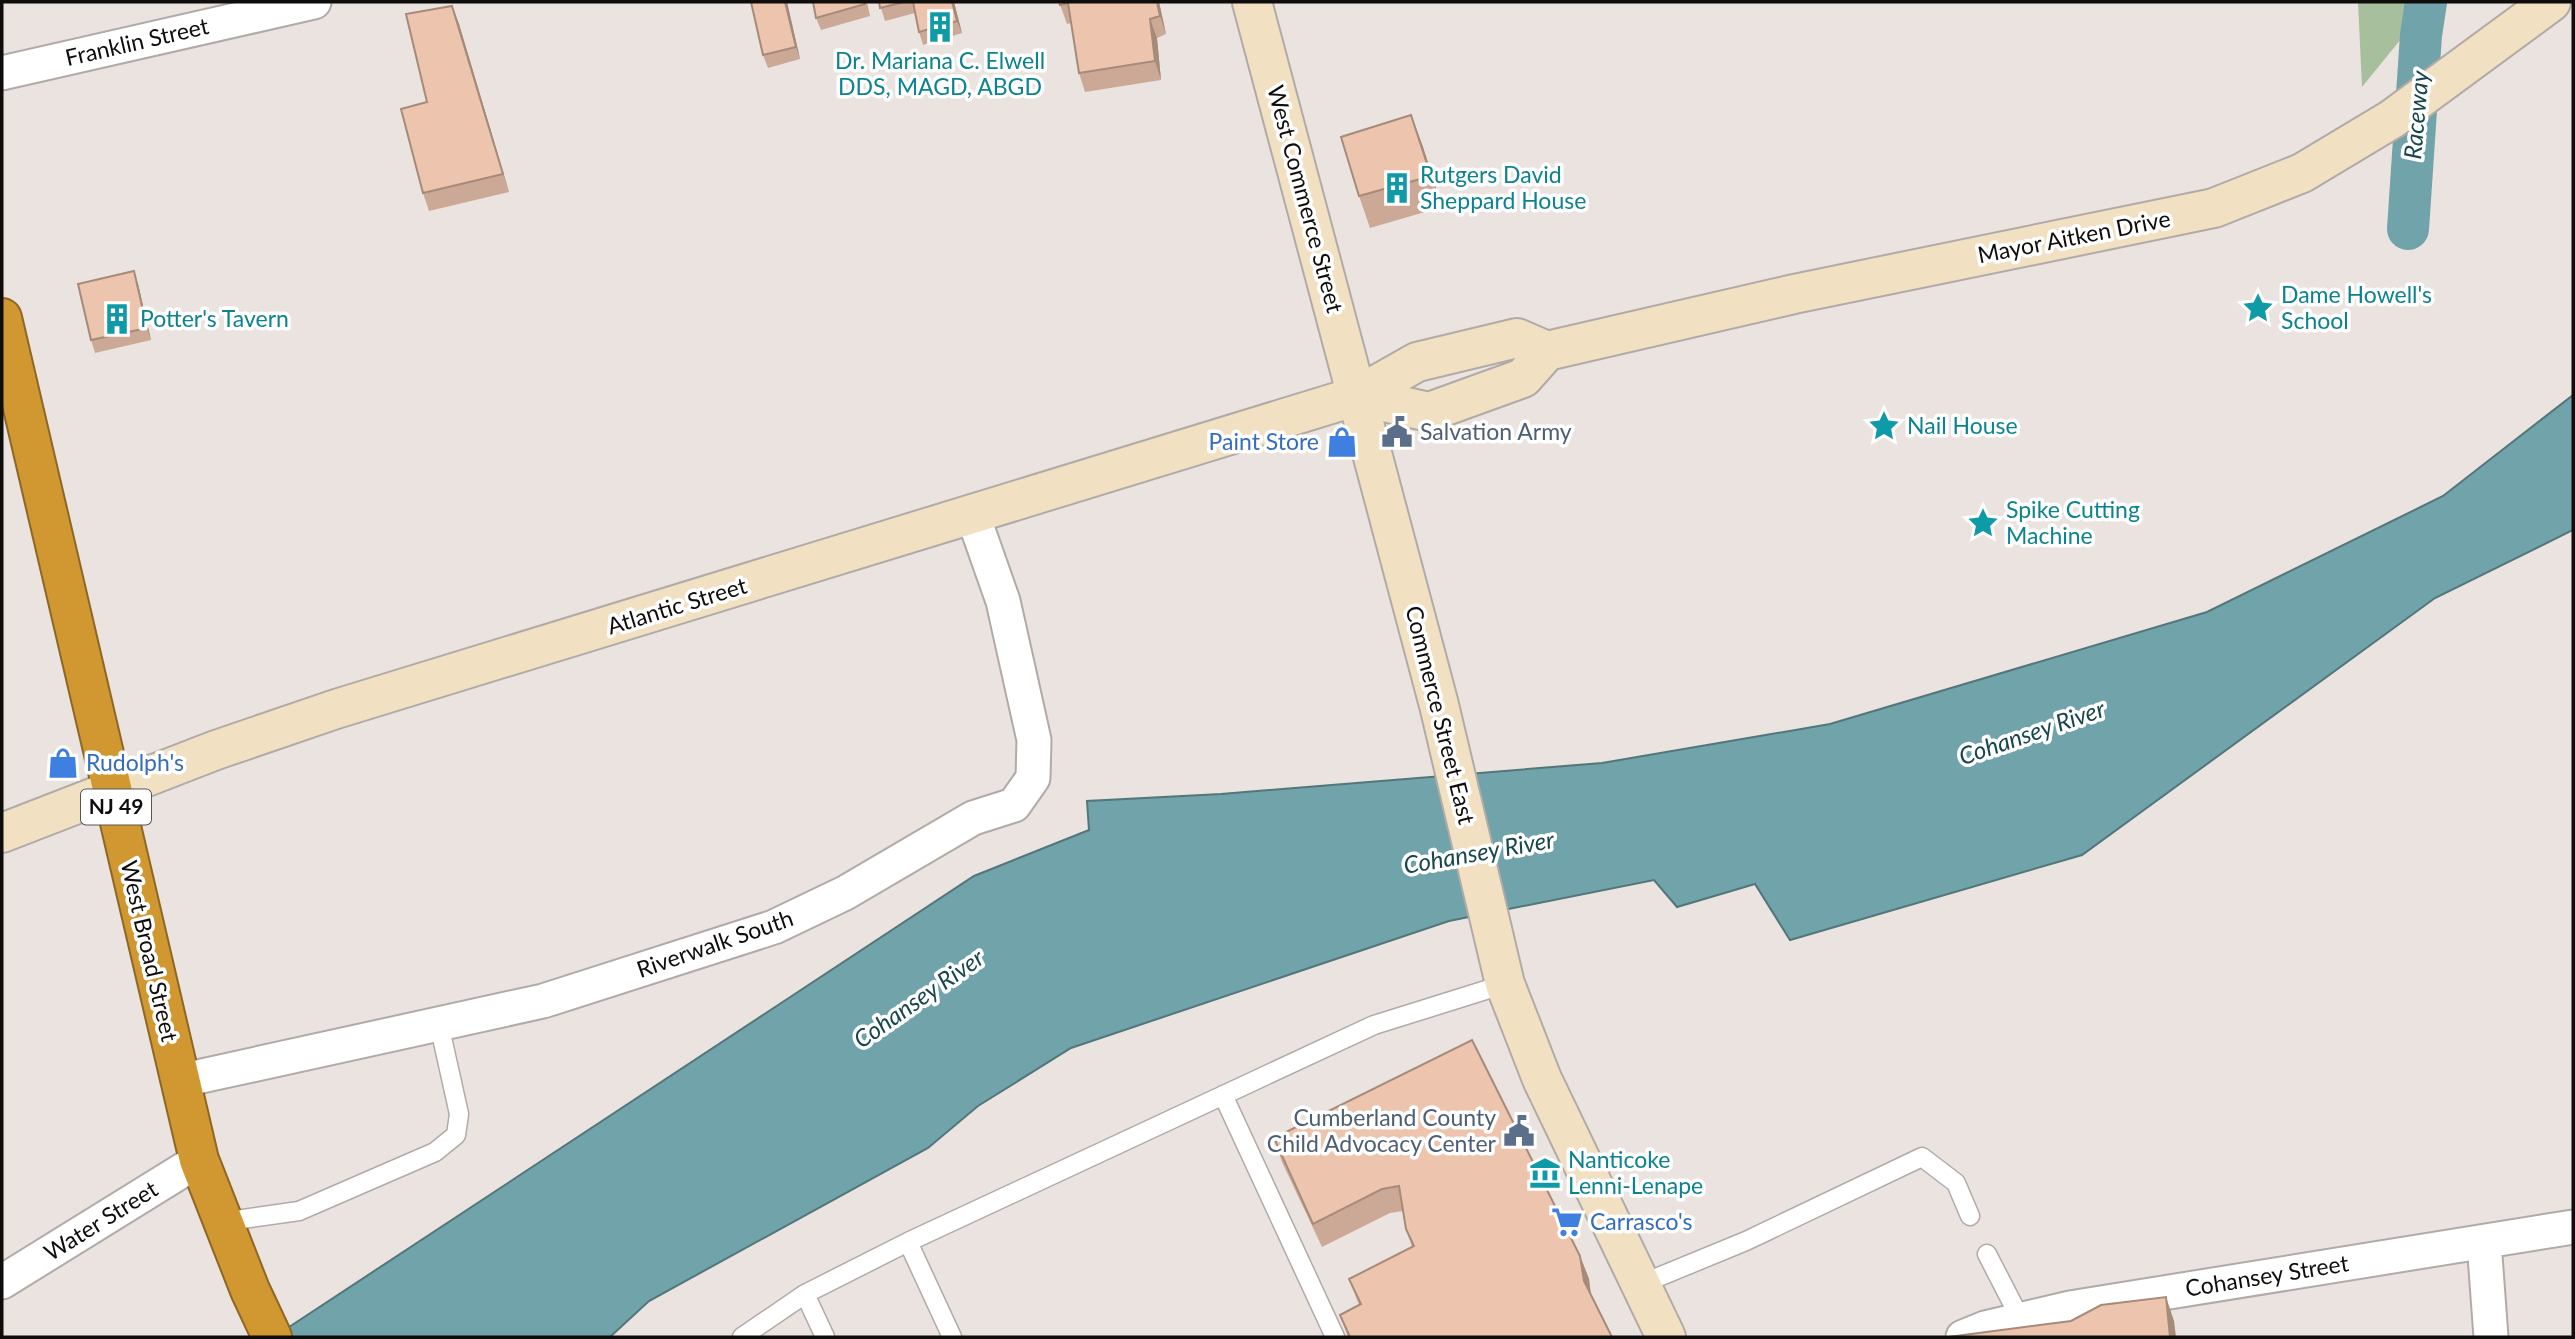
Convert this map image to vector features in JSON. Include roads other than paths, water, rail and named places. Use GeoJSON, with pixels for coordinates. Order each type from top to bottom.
{"type":"FeatureCollection","features":[{"type":"Feature","properties":{"kind":"highway","name":"West Broad Street"},"geometry":{"type":"LineString","coordinates":[[2,318],[199,1160],[250,1290],[272,1337]]}},
{"type":"Feature","properties":{"kind":"street","name":"West Commerce Street"},"geometry":{"type":"LineString","coordinates":[[1252,2],[1357,396]]}},
{"type":"Feature","properties":{"kind":"street","name":"Mayor Aitken Drive"},"geometry":{"type":"LineString","coordinates":[[1547,351],[1794,294],[2214,208],[2302,173],[2392,118],[2551,2]]}},
{"type":"Feature","properties":{"kind":"street","name":"Franklin Street"},"geometry":{"type":"LineString","coordinates":[[2,73],[293,4]]}},
{"type":"Feature","properties":{"kind":"street"},"geometry":{"type":"LineString","coordinates":[[1517,338],[1547,351],[1523,378],[1429,412],[1357,396],[1417,362],[1517,338]]}},
{"type":"Feature","properties":{"kind":"street","name":"Atlantic Street"},"geometry":{"type":"LineString","coordinates":[[2,833],[216,750],[335,709],[1357,396]]}},
{"type":"Feature","properties":{"kind":"street","name":"Commerce Street East"},"geometry":{"type":"LineString","coordinates":[[1357,396],[1439,705],[1505,984],[1542,1079],[1639,1285],[1667,1337]]}},
{"type":"Feature","properties":{"kind":"street","name":"Riverwalk South"},"geometry":{"type":"LineString","coordinates":[[179,1081],[543,1001],[774,927],[845,893],[973,818],[1014,805],[1033,778],[1034,740],[1003,601],[972,513]]}},
{"type":"Feature","properties":{"kind":"street","name":"Water Street"},"geometry":{"type":"LineString","coordinates":[[2,1282],[199,1160]]}},
{"type":"Feature","properties":{"kind":"street","name":"Cohansey Street"},"geometry":{"type":"LineString","coordinates":[[1963,1337],[2070,1308],[2573,1227]]}},
{"type":"Feature","properties":{"kind":"street"},"geometry":{"type":"LineString","coordinates":[[2484,1242],[2491,1337]]}},
{"type":"Feature","properties":{"kind":"lane"},"geometry":{"type":"LineString","coordinates":[[742,1337],[805,1294],[908,1242],[1374,1025],[1505,984]]}},
{"type":"Feature","properties":{"kind":"lane"},"geometry":{"type":"LineString","coordinates":[[222,1222],[299,1211],[435,1152],[456,1135],[459,1114],[439,1024]]}},
{"type":"Feature","properties":{"kind":"lane"},"geometry":{"type":"LineString","coordinates":[[1223,1095],[1335,1337]]}},
{"type":"Feature","properties":{"kind":"lane"},"geometry":{"type":"LineString","coordinates":[[1639,1285],[1746,1241],[1922,1157],[1956,1183],[1970,1216]]}},
{"type":"Feature","properties":{"kind":"lane"},"geometry":{"type":"LineString","coordinates":[[908,1242],[952,1337]]}},
{"type":"Feature","properties":{"kind":"lane"},"geometry":{"type":"LineString","coordinates":[[1987,1254],[2021,1320]]}},
{"type":"Feature","properties":{"kind":"lane"},"geometry":{"type":"LineString","coordinates":[[805,1294],[825,1337]]}},
{"type":"Feature","properties":{"kind":"water","name":"Cohansey River"},"geometry":{"type":"Polygon","coordinates":[[[2573,395],[2573,530],[2435,598],[2082,855],[1790,940],[1755,884],[1677,907],[1654,880],[1449,921],[1071,1048],[978,1106],[928,1148],[649,1301],[610,1337],[274,1337],[974,876],[1089,830],[1087,801],[1221,794],[1602,763],[1830,724],[2207,612],[2443,496],[2573,395]]]}},
{"type":"Feature","properties":{"kind":"waterway","name":"Raceway"},"geometry":{"type":"LineString","coordinates":[[2408,229],[2421,35],[2426,2]]}},
{"type":"Feature","properties":{"kind":"place","name":"Dr. Mariana C. Elwell DDS, MAGD, ABGD"},"geometry":{"type":"Point","coordinates":[940,27]}},
{"type":"Feature","properties":{"kind":"place","name":"Rutgers David Sheppard House"},"geometry":{"type":"Point","coordinates":[1397,188]}},
{"type":"Feature","properties":{"kind":"place","name":"Dame Howell's School"},"geometry":{"type":"Point","coordinates":[2258,308]}},
{"type":"Feature","properties":{"kind":"place","name":"Potter's Tavern"},"geometry":{"type":"Point","coordinates":[117,319]}},
{"type":"Feature","properties":{"kind":"place","name":"Nail House"},"geometry":{"type":"Point","coordinates":[1884,426]}},
{"type":"Feature","properties":{"kind":"place","name":"Salvation Army"},"geometry":{"type":"Point","coordinates":[1397,432]}},
{"type":"Feature","properties":{"kind":"place","name":"Paint Store"},"geometry":{"type":"Point","coordinates":[1342,442]}},
{"type":"Feature","properties":{"kind":"place","name":"Spike Cutting Machine"},"geometry":{"type":"Point","coordinates":[1983,523]}},
{"type":"Feature","properties":{"kind":"place","name":"Rudolph's"},"geometry":{"type":"Point","coordinates":[63,763]}},
{"type":"Feature","properties":{"kind":"place","name":"Cumberland County Child Advocacy Center"},"geometry":{"type":"Point","coordinates":[1519,1131]}},
{"type":"Feature","properties":{"kind":"place","name":"Nanticoke Lenni-Lenape"},"geometry":{"type":"Point","coordinates":[1545,1173]}},
{"type":"Feature","properties":{"kind":"place","name":"Carrasco's"},"geometry":{"type":"Point","coordinates":[1567,1222]}}]}
